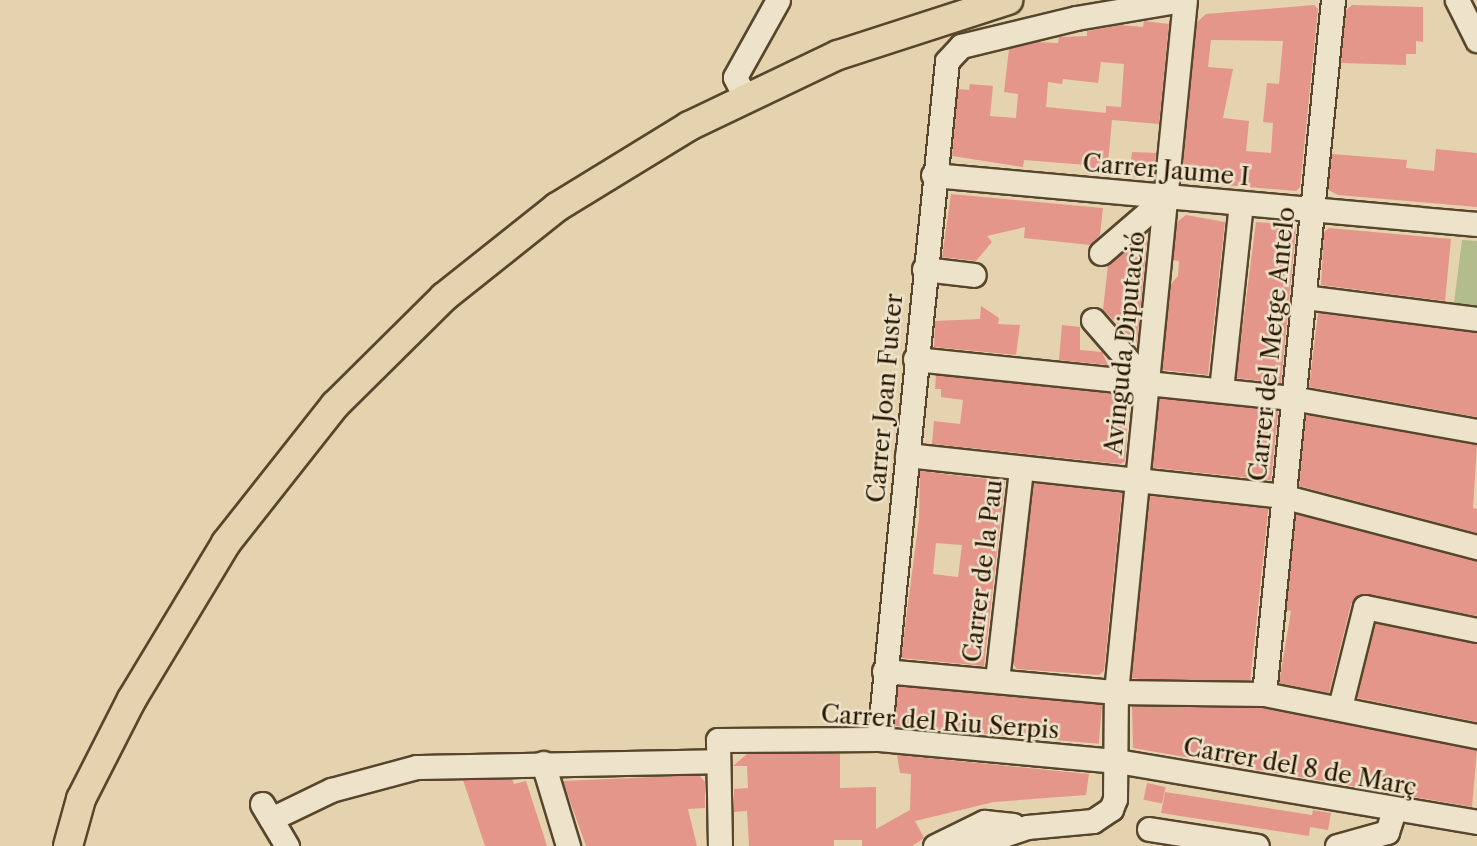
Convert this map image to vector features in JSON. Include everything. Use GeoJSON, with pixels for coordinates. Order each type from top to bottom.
{"type":"FeatureCollection","features":[{"type":"Feature","properties":{"kind":"main road"},"geometry":{"type":"LineString","coordinates":[[46,846],[81,799],[189,598],[275,475],[335,405],[444,297],[537,221],[740,87],[1009,0]]}},
{"type":"Feature","properties":{"kind":"main road"},"geometry":{"type":"LineString","coordinates":[[68,846],[81,799]]}},
{"type":"Feature","properties":{"kind":"street"},"geometry":{"type":"LineString","coordinates":[[740,87],[778,0]]}},
{"type":"Feature","properties":{"kind":"street","name":"Carrer Joan Fuster"},"geometry":{"type":"LineString","coordinates":[[878,739],[933,176],[947,61],[961,46],[1076,18],[1184,0]]}},
{"type":"Feature","properties":{"kind":"street","name":"Avinguda Diputació"},"geometry":{"type":"LineString","coordinates":[[1027,827],[1083,823],[1104,815],[1115,799],[1116,692],[1167,196],[1184,0]]}},
{"type":"Feature","properties":{"kind":"street","name":"Carrer del Metge Antelo"},"geometry":{"type":"LineString","coordinates":[[1264,694],[1333,0]]}},
{"type":"Feature","properties":{"kind":"street"},"geometry":{"type":"LineString","coordinates":[[1460,3],[1477,40]]}},
{"type":"Feature","properties":{"kind":"street","name":"Carrer Jaume I"},"geometry":{"type":"LineString","coordinates":[[933,176],[1477,224]]}},
{"type":"Feature","properties":{"kind":"street"},"geometry":{"type":"LineString","coordinates":[[1101,253],[1167,196]]}},
{"type":"Feature","properties":{"kind":"street"},"geometry":{"type":"LineString","coordinates":[[1221,390],[1241,204]]}},
{"type":"Feature","properties":{"kind":"street"},"geometry":{"type":"LineString","coordinates":[[924,269],[974,275]]}},
{"type":"Feature","properties":{"kind":"street"},"geometry":{"type":"LineString","coordinates":[[1305,297],[1477,319]]}},
{"type":"Feature","properties":{"kind":"street"},"geometry":{"type":"LineString","coordinates":[[1093,320],[1147,383]]}},
{"type":"Feature","properties":{"kind":"street"},"geometry":{"type":"LineString","coordinates":[[915,359],[1292,398],[1477,431]]}},
{"type":"Feature","properties":{"kind":"street"},"geometry":{"type":"LineString","coordinates":[[907,454],[1282,496],[1477,547]]}},
{"type":"Feature","properties":{"kind":"street","name":"Carrer de la Pau"},"geometry":{"type":"LineString","coordinates":[[997,680],[1021,468]]}},
{"type":"Feature","properties":{"kind":"street"},"geometry":{"type":"LineString","coordinates":[[1340,707],[1364,607],[1477,630]]}},
{"type":"Feature","properties":{"kind":"street"},"geometry":{"type":"LineString","coordinates":[[884,671],[1116,692],[1264,694],[1477,736]]}},
{"type":"Feature","properties":{"kind":"street","name":"Carrer del Riu Serpis"},"geometry":{"type":"LineString","coordinates":[[287,846],[267,811],[389,773],[446,764],[543,763],[878,739],[1117,761]]}},
{"type":"Feature","properties":{"kind":"street"},"geometry":{"type":"LineString","coordinates":[[718,750],[720,846]]}},
{"type":"Feature","properties":{"kind":"street","name":"Carrer del 8 de Març"},"geometry":{"type":"LineString","coordinates":[[1117,761],[1477,822]]}},
{"type":"Feature","properties":{"kind":"street"},"geometry":{"type":"LineString","coordinates":[[543,763],[568,846]]}},
{"type":"Feature","properties":{"kind":"street"},"geometry":{"type":"LineString","coordinates":[[1337,846],[1387,832],[1394,810]]}},
{"type":"Feature","properties":{"kind":"street"},"geometry":{"type":"LineString","coordinates":[[934,846],[984,822],[1027,827]]}},
{"type":"Feature","properties":{"kind":"street"},"geometry":{"type":"LineString","coordinates":[[971,846],[1027,827]]}},
{"type":"Feature","properties":{"kind":"street"},"geometry":{"type":"LineString","coordinates":[[1149,829],[1257,846]]}},
{"type":"Feature","properties":{"kind":"green space"},"geometry":{"type":"Polygon","coordinates":[[[1462,240],[1477,241],[1477,308],[1454,303],[1462,240]]]}},
{"type":"Feature","properties":{"kind":"building"},"geometry":{"type":"Polygon","coordinates":[[[1314,5],[1318,9],[1300,187],[1296,191],[1189,182],[1182,173],[1197,22],[1206,14],[1314,5]],[[1211,40],[1208,67],[1233,69],[1223,118],[1249,121],[1246,151],[1271,153],[1273,123],[1263,122],[1267,83],[1279,84],[1283,41],[1211,40]]]}},
{"type":"Feature","properties":{"kind":"building"},"geometry":{"type":"Polygon","coordinates":[[[1352,5],[1423,7],[1423,42],[1416,41],[1416,54],[1406,54],[1406,65],[1341,63],[1346,10],[1352,5]]]}},
{"type":"Feature","properties":{"kind":"building"},"geometry":{"type":"Polygon","coordinates":[[[1144,21],[1169,24],[1159,124],[1112,120],[1107,174],[1086,173],[1086,165],[1024,160],[1023,167],[952,156],[958,89],[969,90],[970,84],[993,86],[990,116],[1016,118],[1018,94],[1004,92],[1009,49],[1038,42],[1058,43],[1059,37],[1087,36],[1087,31],[1120,25],[1143,27],[1144,21]],[[1101,62],[1098,83],[1063,79],[1062,84],[1048,82],[1046,107],[1106,113],[1106,106],[1121,107],[1124,64],[1101,62]]]}},
{"type":"Feature","properties":{"kind":"building"},"geometry":{"type":"Polygon","coordinates":[[[1436,149],[1477,153],[1477,207],[1338,195],[1328,190],[1332,154],[1407,160],[1406,168],[1434,171],[1436,149]]]}},
{"type":"Feature","properties":{"kind":"building"},"geometry":{"type":"Polygon","coordinates":[[[1132,152],[1156,153],[1154,172],[1147,178],[1129,176],[1132,152]]]}},
{"type":"Feature","properties":{"kind":"building"},"geometry":{"type":"Polygon","coordinates":[[[951,194],[1103,208],[1100,235],[1090,245],[1024,238],[1025,227],[987,236],[992,242],[976,261],[942,257],[951,194]]]}},
{"type":"Feature","properties":{"kind":"building"},"geometry":{"type":"Polygon","coordinates":[[[1186,215],[1225,222],[1208,375],[1162,370],[1171,284],[1178,276],[1179,261],[1173,260],[1177,222],[1186,215]]]}},
{"type":"Feature","properties":{"kind":"building"},"geometry":{"type":"Polygon","coordinates":[[[1256,222],[1292,225],[1296,229],[1281,383],[1236,378],[1256,222]]]}},
{"type":"Feature","properties":{"kind":"building"},"geometry":{"type":"Polygon","coordinates":[[[1329,228],[1451,239],[1445,301],[1321,285],[1324,232],[1329,228]]]}},
{"type":"Feature","properties":{"kind":"building"},"geometry":{"type":"Polygon","coordinates":[[[1139,238],[1147,239],[1137,343],[1103,310],[1108,265],[1139,238]]]}},
{"type":"Feature","properties":{"kind":"building"},"geometry":{"type":"Polygon","coordinates":[[[981,306],[999,318],[998,324],[1020,325],[1016,355],[934,347],[935,321],[980,319],[981,306]]]}},
{"type":"Feature","properties":{"kind":"building"},"geometry":{"type":"Polygon","coordinates":[[[1318,313],[1477,333],[1477,417],[1309,387],[1318,313]]]}},
{"type":"Feature","properties":{"kind":"building"},"geometry":{"type":"Polygon","coordinates":[[[1062,325],[1080,327],[1080,350],[1102,352],[1108,365],[1059,360],[1062,325]]]}},
{"type":"Feature","properties":{"kind":"building"},"geometry":{"type":"Polygon","coordinates":[[[936,375],[1129,395],[1125,461],[1121,464],[932,444],[934,421],[960,424],[963,400],[941,397],[941,389],[935,389],[936,375]]]}},
{"type":"Feature","properties":{"kind":"building"},"geometry":{"type":"Polygon","coordinates":[[[1159,398],[1278,411],[1271,480],[1152,468],[1159,398]]]}},
{"type":"Feature","properties":{"kind":"building"},"geometry":{"type":"Polygon","coordinates":[[[1306,415],[1477,445],[1473,508],[1477,509],[1477,533],[1299,486],[1306,415]]]}},
{"type":"Feature","properties":{"kind":"building"},"geometry":{"type":"Polygon","coordinates":[[[920,471],[1005,481],[984,666],[901,658],[919,519],[920,471]],[[936,543],[933,574],[958,577],[962,545],[936,543]]]}},
{"type":"Feature","properties":{"kind":"building"},"geometry":{"type":"Polygon","coordinates":[[[1033,483],[1122,493],[1104,671],[1099,675],[1017,669],[1013,664],[1033,483]]]}},
{"type":"Feature","properties":{"kind":"building"},"geometry":{"type":"Polygon","coordinates":[[[1150,496],[1268,508],[1249,690],[1131,678],[1150,496]]]}},
{"type":"Feature","properties":{"kind":"building"},"geometry":{"type":"Polygon","coordinates":[[[1296,514],[1477,561],[1477,616],[1360,594],[1351,604],[1329,693],[1279,683],[1291,611],[1286,610],[1296,514]]]}},
{"type":"Feature","properties":{"kind":"building"},"geometry":{"type":"Polygon","coordinates":[[[1375,623],[1477,644],[1477,722],[1357,698],[1375,623]]]}},
{"type":"Feature","properties":{"kind":"building"},"geometry":{"type":"Polygon","coordinates":[[[898,686],[1102,704],[1099,744],[895,726],[898,686]]]}},
{"type":"Feature","properties":{"kind":"building"},"geometry":{"type":"Polygon","coordinates":[[[1132,706],[1263,708],[1477,750],[1472,807],[1133,748],[1132,706]]]}},
{"type":"Feature","properties":{"kind":"building"},"geometry":{"type":"Polygon","coordinates":[[[840,753],[840,788],[876,787],[876,829],[910,810],[911,774],[900,773],[897,755],[1089,774],[1086,795],[994,802],[915,821],[924,838],[912,846],[862,846],[862,840],[834,840],[834,846],[749,846],[747,811],[734,812],[734,789],[748,788],[747,766],[733,766],[747,754],[840,753]]]}},
{"type":"Feature","properties":{"kind":"building"},"geometry":{"type":"Polygon","coordinates":[[[699,775],[705,782],[705,808],[688,809],[697,846],[586,846],[563,781],[699,775]]]}},
{"type":"Feature","properties":{"kind":"building"},"geometry":{"type":"Polygon","coordinates":[[[512,779],[514,784],[526,781],[547,846],[485,846],[463,780],[512,779]]]}},
{"type":"Feature","properties":{"kind":"building"},"geometry":{"type":"Polygon","coordinates":[[[1147,783],[1166,787],[1162,804],[1143,800],[1147,783]]]}},
{"type":"Feature","properties":{"kind":"building"},"geometry":{"type":"Polygon","coordinates":[[[1165,792],[1312,815],[1313,810],[1331,813],[1328,830],[1310,827],[1309,836],[1161,813],[1165,792]]]}}]}
